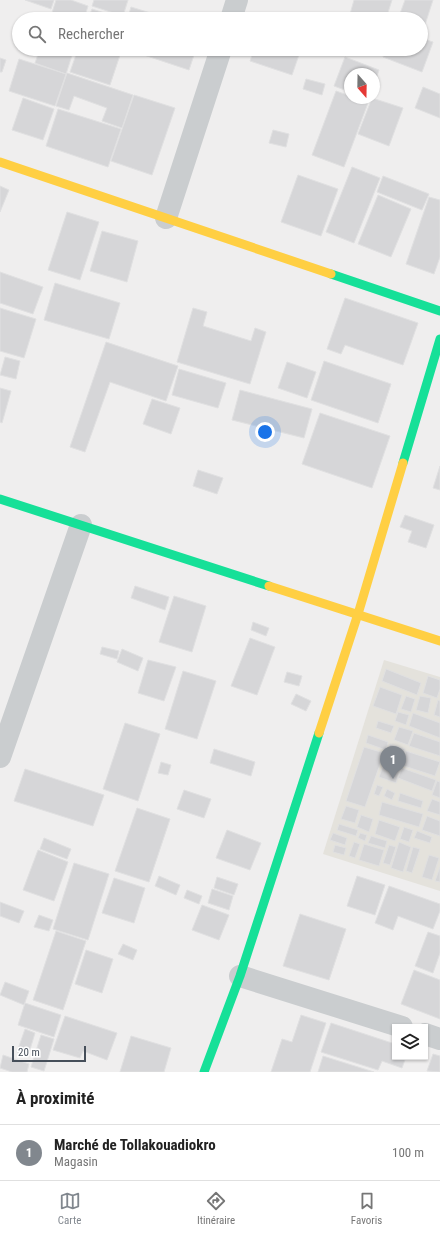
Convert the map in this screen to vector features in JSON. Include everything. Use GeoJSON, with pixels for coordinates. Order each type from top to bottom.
{"type":"FeatureCollection","features":[{"type":"Feature","properties":{"kind":"street"},"geometry":{"type":"LineString","coordinates":[[233,12],[237,0]]}},
{"type":"Feature","properties":{"kind":"street"},"geometry":{"type":"LineString","coordinates":[[166,218],[219,56]]}},
{"type":"Feature","properties":{"kind":"street"},"geometry":{"type":"LineString","coordinates":[[0,162],[440,311]]}},
{"type":"Feature","properties":{"kind":"street"},"geometry":{"type":"LineString","coordinates":[[204,1072],[240,976],[358,614],[440,339]]}},
{"type":"Feature","properties":{"kind":"street"},"geometry":{"type":"LineString","coordinates":[[0,499],[440,640]]}},
{"type":"Feature","properties":{"kind":"street"},"geometry":{"type":"LineString","coordinates":[[0,756],[81,525]]}},
{"type":"Feature","properties":{"kind":"street"},"geometry":{"type":"LineString","coordinates":[[240,976],[392,1024]]}},
{"type":"Feature","properties":{"kind":"street"},"geometry":{"type":"LineString","coordinates":[[428,1035],[440,1039]]}},
{"type":"Feature","properties":{"kind":"shaded area"},"geometry":{"type":"Polygon","coordinates":[[[384,660],[440,677],[440,891],[323,854],[384,660]]]}},
{"type":"Feature","properties":{"kind":"building"},"geometry":{"type":"Polygon","coordinates":[[[25,0],[54,0],[51,9],[25,0]]]}},
{"type":"Feature","properties":{"kind":"building"},"geometry":{"type":"Polygon","coordinates":[[[56,0],[71,0],[88,6],[86,12],[52,12],[56,0]]]}},
{"type":"Feature","properties":{"kind":"building"},"geometry":{"type":"Polygon","coordinates":[[[94,0],[128,0],[124,12],[111,12],[92,6],[94,0]]]}},
{"type":"Feature","properties":{"kind":"building"},"geometry":{"type":"Polygon","coordinates":[[[354,0],[392,0],[388,12],[351,12],[354,0]]]}},
{"type":"Feature","properties":{"kind":"building"},"geometry":{"type":"Polygon","coordinates":[[[405,0],[433,0],[428,15],[428,12],[401,12],[405,0]]]}},
{"type":"Feature","properties":{"kind":"building"},"geometry":{"type":"Polygon","coordinates":[[[131,7],[147,12],[130,12],[131,7]]]}},
{"type":"Feature","properties":{"kind":"building"},"geometry":{"type":"Polygon","coordinates":[[[92,9],[101,12],[91,12],[92,9]]]}},
{"type":"Feature","properties":{"kind":"building"},"geometry":{"type":"Polygon","coordinates":[[[428,40],[433,42],[428,56],[428,40]]]}},
{"type":"Feature","properties":{"kind":"building"},"geometry":{"type":"Polygon","coordinates":[[[38,56],[72,56],[66,74],[35,63],[38,56]]]}},
{"type":"Feature","properties":{"kind":"building"},"geometry":{"type":"Polygon","coordinates":[[[76,56],[120,56],[110,85],[70,72],[76,56]]]}},
{"type":"Feature","properties":{"kind":"building"},"geometry":{"type":"Polygon","coordinates":[[[147,56],[194,56],[189,70],[147,56]]]}},
{"type":"Feature","properties":{"kind":"building"},"geometry":{"type":"Polygon","coordinates":[[[252,56],[299,56],[292,75],[250,61],[252,56]]]}},
{"type":"Feature","properties":{"kind":"building"},"geometry":{"type":"Polygon","coordinates":[[[383,56],[428,56],[422,72],[383,56]]]}},
{"type":"Feature","properties":{"kind":"building"},"geometry":{"type":"Polygon","coordinates":[[[345,57],[374,68],[344,68],[344,90],[334,86],[345,57]]]}},
{"type":"Feature","properties":{"kind":"building"},"geometry":{"type":"Polygon","coordinates":[[[0,58],[6,60],[2,72],[0,72],[0,58]]]}},
{"type":"Feature","properties":{"kind":"building"},"geometry":{"type":"Polygon","coordinates":[[[19,59],[66,74],[55,106],[9,91],[19,59]]]}},
{"type":"Feature","properties":{"kind":"building"},"geometry":{"type":"Polygon","coordinates":[[[67,73],[133,95],[122,128],[102,121],[107,108],[74,96],[69,110],[56,106],[67,73]]]}},
{"type":"Feature","properties":{"kind":"building"},"geometry":{"type":"Polygon","coordinates":[[[306,79],[325,84],[322,95],[303,89],[306,79]]]}},
{"type":"Feature","properties":{"kind":"building"},"geometry":{"type":"Polygon","coordinates":[[[423,87],[440,94],[440,118],[415,108],[423,87]]]}},
{"type":"Feature","properties":{"kind":"building"},"geometry":{"type":"Polygon","coordinates":[[[336,91],[344,94],[344,104],[368,104],[344,167],[312,155],[336,91]]]}},
{"type":"Feature","properties":{"kind":"building"},"geometry":{"type":"Polygon","coordinates":[[[134,95],[175,108],[152,175],[111,161],[134,95]]]}},
{"type":"Feature","properties":{"kind":"building"},"geometry":{"type":"Polygon","coordinates":[[[23,98],[54,109],[43,140],[12,130],[23,98]]]}},
{"type":"Feature","properties":{"kind":"building"},"geometry":{"type":"Polygon","coordinates":[[[380,101],[403,108],[389,146],[358,134],[370,104],[380,104],[380,101]]]}},
{"type":"Feature","properties":{"kind":"building"},"geometry":{"type":"Polygon","coordinates":[[[58,109],[121,129],[108,167],[46,146],[58,109]]]}},
{"type":"Feature","properties":{"kind":"building"},"geometry":{"type":"Polygon","coordinates":[[[273,130],[289,134],[286,147],[269,143],[273,130]]]}},
{"type":"Feature","properties":{"kind":"building"},"geometry":{"type":"Polygon","coordinates":[[[352,167],[380,178],[354,243],[326,232],[352,167]]]}},
{"type":"Feature","properties":{"kind":"building"},"geometry":{"type":"Polygon","coordinates":[[[298,175],[338,189],[321,236],[281,222],[298,175]]]}},
{"type":"Feature","properties":{"kind":"building"},"geometry":{"type":"Polygon","coordinates":[[[383,176],[429,194],[422,210],[377,192],[383,176]]]}},
{"type":"Feature","properties":{"kind":"building"},"geometry":{"type":"Polygon","coordinates":[[[0,186],[9,190],[0,212],[0,186]]]}},
{"type":"Feature","properties":{"kind":"building"},"geometry":{"type":"Polygon","coordinates":[[[378,195],[411,209],[391,257],[358,244],[378,195]]]}},
{"type":"Feature","properties":{"kind":"building"},"geometry":{"type":"Polygon","coordinates":[[[429,197],[440,200],[440,257],[434,274],[406,264],[429,197]]]}},
{"type":"Feature","properties":{"kind":"building"},"geometry":{"type":"Polygon","coordinates":[[[67,212],[99,222],[80,280],[48,270],[67,212]]]}},
{"type":"Feature","properties":{"kind":"building"},"geometry":{"type":"Polygon","coordinates":[[[102,231],[138,241],[127,282],[90,271],[102,231]]]}},
{"type":"Feature","properties":{"kind":"building"},"geometry":{"type":"Polygon","coordinates":[[[0,272],[43,287],[33,314],[0,303],[0,272]]]}},
{"type":"Feature","properties":{"kind":"building"},"geometry":{"type":"Polygon","coordinates":[[[55,283],[120,303],[109,339],[44,320],[55,283]]]}},
{"type":"Feature","properties":{"kind":"building"},"geometry":{"type":"Polygon","coordinates":[[[345,298],[418,323],[403,365],[345,345],[341,354],[327,349],[345,298]]]}},
{"type":"Feature","properties":{"kind":"building"},"geometry":{"type":"Polygon","coordinates":[[[0,308],[36,319],[24,358],[0,351],[0,308]]]}},
{"type":"Feature","properties":{"kind":"building"},"geometry":{"type":"Polygon","coordinates":[[[193,308],[207,312],[203,326],[251,341],[255,328],[266,332],[250,384],[177,362],[193,308]]]}},
{"type":"Feature","properties":{"kind":"building"},"geometry":{"type":"Polygon","coordinates":[[[106,342],[178,366],[166,401],[110,382],[85,452],[70,447],[106,342]]]}},
{"type":"Feature","properties":{"kind":"building"},"geometry":{"type":"Polygon","coordinates":[[[5,357],[20,361],[16,379],[0,375],[5,357]]]}},
{"type":"Feature","properties":{"kind":"building"},"geometry":{"type":"Polygon","coordinates":[[[324,361],[391,384],[378,423],[311,400],[324,361]]]}},
{"type":"Feature","properties":{"kind":"building"},"geometry":{"type":"Polygon","coordinates":[[[287,362],[316,372],[307,398],[278,388],[287,362]]]}},
{"type":"Feature","properties":{"kind":"building"},"geometry":{"type":"Polygon","coordinates":[[[179,369],[226,383],[218,408],[172,395],[179,369]]]}},
{"type":"Feature","properties":{"kind":"building"},"geometry":{"type":"Polygon","coordinates":[[[0,388],[11,391],[2,423],[0,422],[0,388]]]}},
{"type":"Feature","properties":{"kind":"building"},"geometry":{"type":"Polygon","coordinates":[[[240,390],[312,409],[304,438],[232,420],[240,390]]]}},
{"type":"Feature","properties":{"kind":"building"},"geometry":{"type":"Polygon","coordinates":[[[152,399],[180,408],[171,434],[143,424],[152,399]]]}},
{"type":"Feature","properties":{"kind":"building"},"geometry":{"type":"Polygon","coordinates":[[[320,413],[390,436],[372,488],[302,464],[320,413]]]}},
{"type":"Feature","properties":{"kind":"building"},"geometry":{"type":"Polygon","coordinates":[[[440,466],[440,490],[433,488],[440,466]]]}},
{"type":"Feature","properties":{"kind":"building"},"geometry":{"type":"Polygon","coordinates":[[[198,470],[223,478],[217,494],[193,486],[198,470]]]}},
{"type":"Feature","properties":{"kind":"building"},"geometry":{"type":"Polygon","coordinates":[[[405,515],[434,525],[426,548],[408,542],[412,531],[400,527],[405,515]]]}},
{"type":"Feature","properties":{"kind":"building"},"geometry":{"type":"Polygon","coordinates":[[[135,586],[169,597],[165,610],[131,598],[135,586]]]}},
{"type":"Feature","properties":{"kind":"building"},"geometry":{"type":"Polygon","coordinates":[[[174,596],[206,606],[192,652],[159,642],[174,596]]]}},
{"type":"Feature","properties":{"kind":"building"},"geometry":{"type":"Polygon","coordinates":[[[253,622],[269,628],[266,636],[251,630],[253,622]]]}},
{"type":"Feature","properties":{"kind":"building"},"geometry":{"type":"Polygon","coordinates":[[[250,638],[275,647],[257,695],[231,686],[250,638]]]}},
{"type":"Feature","properties":{"kind":"building"},"geometry":{"type":"Polygon","coordinates":[[[102,647],[119,651],[117,659],[100,654],[102,647]]]}},
{"type":"Feature","properties":{"kind":"building"},"geometry":{"type":"Polygon","coordinates":[[[122,649],[143,658],[138,671],[117,662],[122,649]]]}},
{"type":"Feature","properties":{"kind":"building"},"geometry":{"type":"Polygon","coordinates":[[[148,660],[176,667],[164,701],[138,693],[148,660]]]}},
{"type":"Feature","properties":{"kind":"building"},"geometry":{"type":"Polygon","coordinates":[[[386,669],[421,683],[417,695],[382,681],[386,669]]]}},
{"type":"Feature","properties":{"kind":"building"},"geometry":{"type":"Polygon","coordinates":[[[183,671],[216,681],[197,739],[165,729],[183,671]]]}},
{"type":"Feature","properties":{"kind":"building"},"geometry":{"type":"Polygon","coordinates":[[[287,672],[302,676],[299,686],[284,682],[287,672]]]}},
{"type":"Feature","properties":{"kind":"building"},"geometry":{"type":"Polygon","coordinates":[[[428,676],[440,680],[440,689],[437,698],[423,693],[428,676]]]}},
{"type":"Feature","properties":{"kind":"building"},"geometry":{"type":"Polygon","coordinates":[[[380,687],[402,695],[396,714],[373,706],[380,687]]]}},
{"type":"Feature","properties":{"kind":"building"},"geometry":{"type":"Polygon","coordinates":[[[296,694],[311,701],[306,711],[291,704],[296,694]]]}},
{"type":"Feature","properties":{"kind":"building"},"geometry":{"type":"Polygon","coordinates":[[[406,696],[415,699],[411,712],[401,709],[406,696]]]}},
{"type":"Feature","properties":{"kind":"building"},"geometry":{"type":"Polygon","coordinates":[[[420,696],[431,698],[428,713],[416,710],[420,696]]]}},
{"type":"Feature","properties":{"kind":"building"},"geometry":{"type":"Polygon","coordinates":[[[438,700],[440,701],[440,717],[434,715],[438,700]]]}},
{"type":"Feature","properties":{"kind":"building"},"geometry":{"type":"Polygon","coordinates":[[[398,712],[409,715],[406,725],[395,721],[398,712]]]}},
{"type":"Feature","properties":{"kind":"building"},"geometry":{"type":"Polygon","coordinates":[[[413,713],[440,723],[440,738],[409,726],[413,713]]]}},
{"type":"Feature","properties":{"kind":"building"},"geometry":{"type":"Polygon","coordinates":[[[378,721],[394,726],[391,733],[376,728],[378,721]]]}},
{"type":"Feature","properties":{"kind":"building"},"geometry":{"type":"Polygon","coordinates":[[[125,723],[160,734],[138,801],[103,789],[125,723]]]}},
{"type":"Feature","properties":{"kind":"building"},"geometry":{"type":"Polygon","coordinates":[[[399,727],[413,731],[408,745],[394,740],[399,727]]]}},
{"type":"Feature","properties":{"kind":"building"},"geometry":{"type":"Polygon","coordinates":[[[414,733],[440,742],[440,756],[409,746],[414,733]]]}},
{"type":"Feature","properties":{"kind":"building"},"geometry":{"type":"Polygon","coordinates":[[[368,735],[388,742],[386,750],[366,743],[368,735]]]}},
{"type":"Feature","properties":{"kind":"building"},"geometry":{"type":"Polygon","coordinates":[[[390,744],[405,749],[400,764],[385,759],[390,744]]]}},
{"type":"Feature","properties":{"kind":"building"},"geometry":{"type":"Polygon","coordinates":[[[364,747],[384,753],[365,807],[346,801],[364,747]]]}},
{"type":"Feature","properties":{"kind":"building"},"geometry":{"type":"Polygon","coordinates":[[[214,749],[255,762],[251,776],[210,763],[214,749]]]}},
{"type":"Feature","properties":{"kind":"building"},"geometry":{"type":"Polygon","coordinates":[[[406,751],[440,762],[435,776],[401,765],[406,751]]]}},
{"type":"Feature","properties":{"kind":"building"},"geometry":{"type":"Polygon","coordinates":[[[161,762],[171,765],[168,775],[158,773],[161,762]]]}},
{"type":"Feature","properties":{"kind":"building"},"geometry":{"type":"Polygon","coordinates":[[[384,763],[400,769],[396,783],[379,777],[384,763]]]}},
{"type":"Feature","properties":{"kind":"building"},"geometry":{"type":"Polygon","coordinates":[[[402,768],[436,780],[432,791],[398,778],[402,768]]]}},
{"type":"Feature","properties":{"kind":"building"},"geometry":{"type":"Polygon","coordinates":[[[25,769],[104,795],[93,826],[14,801],[25,769]]]}},
{"type":"Feature","properties":{"kind":"building"},"geometry":{"type":"Polygon","coordinates":[[[437,781],[440,782],[440,798],[432,795],[437,781]]]}},
{"type":"Feature","properties":{"kind":"building"},"geometry":{"type":"Polygon","coordinates":[[[377,785],[383,787],[379,796],[374,794],[377,785]]]}},
{"type":"Feature","properties":{"kind":"building"},"geometry":{"type":"Polygon","coordinates":[[[387,789],[395,793],[392,800],[384,796],[387,789]]]}},
{"type":"Feature","properties":{"kind":"building"},"geometry":{"type":"Polygon","coordinates":[[[184,790],[211,799],[204,818],[177,809],[184,790]]]}},
{"type":"Feature","properties":{"kind":"building"},"geometry":{"type":"Polygon","coordinates":[[[400,793],[423,801],[421,808],[398,801],[400,793]]]}},
{"type":"Feature","properties":{"kind":"building"},"geometry":{"type":"Polygon","coordinates":[[[432,799],[440,802],[440,815],[427,811],[432,799]]]}},
{"type":"Feature","properties":{"kind":"building"},"geometry":{"type":"Polygon","coordinates":[[[382,802],[423,814],[419,827],[379,815],[382,802]]]}},
{"type":"Feature","properties":{"kind":"building"},"geometry":{"type":"Polygon","coordinates":[[[346,806],[359,810],[355,823],[341,819],[346,806]]]}},
{"type":"Feature","properties":{"kind":"building"},"geometry":{"type":"Polygon","coordinates":[[[137,808],[170,819],[149,882],[115,871],[137,808]]]}},
{"type":"Feature","properties":{"kind":"building"},"geometry":{"type":"Polygon","coordinates":[[[361,815],[373,819],[369,832],[357,827],[361,815]]]}},
{"type":"Feature","properties":{"kind":"building"},"geometry":{"type":"Polygon","coordinates":[[[427,816],[440,821],[440,836],[422,830],[427,816]]]}},
{"type":"Feature","properties":{"kind":"building"},"geometry":{"type":"Polygon","coordinates":[[[379,820],[400,827],[395,841],[375,834],[379,820]]]}},
{"type":"Feature","properties":{"kind":"building"},"geometry":{"type":"Polygon","coordinates":[[[339,824],[358,830],[356,836],[337,830],[339,824]]]}},
{"type":"Feature","properties":{"kind":"building"},"geometry":{"type":"Polygon","coordinates":[[[404,827],[413,830],[409,842],[400,839],[404,827]]]}},
{"type":"Feature","properties":{"kind":"building"},"geometry":{"type":"Polygon","coordinates":[[[227,830],[261,843],[250,870],[216,858],[227,830]]]}},
{"type":"Feature","properties":{"kind":"building"},"geometry":{"type":"Polygon","coordinates":[[[417,831],[432,837],[430,843],[414,838],[417,831]]]}},
{"type":"Feature","properties":{"kind":"building"},"geometry":{"type":"Polygon","coordinates":[[[333,833],[347,838],[345,845],[330,840],[333,833]]]}},
{"type":"Feature","properties":{"kind":"building"},"geometry":{"type":"Polygon","coordinates":[[[360,833],[367,835],[365,841],[358,838],[360,833]]]}},
{"type":"Feature","properties":{"kind":"building"},"geometry":{"type":"Polygon","coordinates":[[[371,836],[387,841],[385,848],[368,843],[371,836]]]}},
{"type":"Feature","properties":{"kind":"building"},"geometry":{"type":"Polygon","coordinates":[[[44,838],[71,849],[67,859],[40,849],[44,838]]]}},
{"type":"Feature","properties":{"kind":"building"},"geometry":{"type":"Polygon","coordinates":[[[354,842],[360,844],[355,858],[349,856],[354,842]]]}},
{"type":"Feature","properties":{"kind":"building"},"geometry":{"type":"Polygon","coordinates":[[[399,842],[411,847],[403,872],[391,868],[399,842]]]}},
{"type":"Feature","properties":{"kind":"building"},"geometry":{"type":"Polygon","coordinates":[[[364,844],[384,850],[379,866],[359,860],[364,844]]]}},
{"type":"Feature","properties":{"kind":"building"},"geometry":{"type":"Polygon","coordinates":[[[335,845],[346,848],[344,855],[333,852],[335,845]]]}},
{"type":"Feature","properties":{"kind":"building"},"geometry":{"type":"Polygon","coordinates":[[[389,845],[396,847],[390,865],[383,863],[389,845]]]}},
{"type":"Feature","properties":{"kind":"building"},"geometry":{"type":"Polygon","coordinates":[[[413,847],[420,849],[412,873],[406,871],[413,847]]]}},
{"type":"Feature","properties":{"kind":"building"},"geometry":{"type":"Polygon","coordinates":[[[38,850],[68,862],[54,901],[23,890],[38,850]]]}},
{"type":"Feature","properties":{"kind":"building"},"geometry":{"type":"Polygon","coordinates":[[[429,855],[439,858],[432,880],[422,877],[429,855]]]}},
{"type":"Feature","properties":{"kind":"building"},"geometry":{"type":"Polygon","coordinates":[[[74,863],[109,874],[88,940],[53,929],[74,863]]]}},
{"type":"Feature","properties":{"kind":"building"},"geometry":{"type":"Polygon","coordinates":[[[440,867],[440,882],[435,881],[440,867]]]}},
{"type":"Feature","properties":{"kind":"building"},"geometry":{"type":"Polygon","coordinates":[[[159,876],[180,885],[176,895],[155,886],[159,876]]]}},
{"type":"Feature","properties":{"kind":"building"},"geometry":{"type":"Polygon","coordinates":[[[357,876],[385,885],[375,915],[347,906],[357,876]]]}},
{"type":"Feature","properties":{"kind":"building"},"geometry":{"type":"Polygon","coordinates":[[[217,877],[238,884],[234,895],[214,888],[217,877]]]}},
{"type":"Feature","properties":{"kind":"building"},"geometry":{"type":"Polygon","coordinates":[[[114,878],[145,888],[134,923],[102,913],[114,878]]]}},
{"type":"Feature","properties":{"kind":"building"},"geometry":{"type":"Polygon","coordinates":[[[389,886],[440,904],[440,911],[433,929],[398,916],[393,930],[375,923],[389,886]]]}},
{"type":"Feature","properties":{"kind":"building"},"geometry":{"type":"Polygon","coordinates":[[[212,889],[233,896],[229,910],[208,903],[212,889]]]}},
{"type":"Feature","properties":{"kind":"building"},"geometry":{"type":"Polygon","coordinates":[[[187,890],[202,896],[199,904],[184,898],[187,890]]]}},
{"type":"Feature","properties":{"kind":"building"},"geometry":{"type":"Polygon","coordinates":[[[0,902],[24,911],[19,923],[0,916],[0,902]]]}},
{"type":"Feature","properties":{"kind":"building"},"geometry":{"type":"Polygon","coordinates":[[[202,905],[229,915],[219,940],[192,930],[202,905]]]}},
{"type":"Feature","properties":{"kind":"building"},"geometry":{"type":"Polygon","coordinates":[[[300,914],[346,929],[329,980],[283,966],[300,914]]]}},
{"type":"Feature","properties":{"kind":"building"},"geometry":{"type":"Polygon","coordinates":[[[39,915],[53,920],[49,931],[34,927],[39,915]]]}},
{"type":"Feature","properties":{"kind":"building"},"geometry":{"type":"Polygon","coordinates":[[[56,931],[86,941],[63,1010],[33,1000],[56,931]]]}},
{"type":"Feature","properties":{"kind":"building"},"geometry":{"type":"Polygon","coordinates":[[[428,932],[440,936],[440,953],[433,973],[415,966],[428,932]]]}},
{"type":"Feature","properties":{"kind":"building"},"geometry":{"type":"Polygon","coordinates":[[[123,944],[137,950],[133,960],[118,954],[123,944]]]}},
{"type":"Feature","properties":{"kind":"building"},"geometry":{"type":"Polygon","coordinates":[[[86,950],[113,959],[102,993],[75,984],[86,950]]]}},
{"type":"Feature","properties":{"kind":"building"},"geometry":{"type":"Polygon","coordinates":[[[414,970],[440,980],[440,1019],[401,1004],[414,970]]]}},
{"type":"Feature","properties":{"kind":"building"},"geometry":{"type":"Polygon","coordinates":[[[5,982],[29,991],[24,1005],[0,995],[5,982]]]}},
{"type":"Feature","properties":{"kind":"building"},"geometry":{"type":"Polygon","coordinates":[[[25,1003],[61,1015],[54,1037],[18,1025],[25,1003]]]}},
{"type":"Feature","properties":{"kind":"building"},"geometry":{"type":"Polygon","coordinates":[[[301,1015],[326,1023],[310,1072],[271,1072],[282,1039],[292,1042],[301,1015]]]}},
{"type":"Feature","properties":{"kind":"building"},"geometry":{"type":"Polygon","coordinates":[[[65,1016],[117,1033],[107,1060],[83,1051],[80,1058],[53,1050],[65,1016]]]}},
{"type":"Feature","properties":{"kind":"building"},"geometry":{"type":"Polygon","coordinates":[[[331,1023],[392,1043],[392,1060],[405,1060],[402,1068],[382,1061],[378,1070],[321,1052],[331,1023]]]}},
{"type":"Feature","properties":{"kind":"building"},"geometry":{"type":"Polygon","coordinates":[[[25,1029],[35,1033],[28,1056],[17,1052],[25,1029]]]}},
{"type":"Feature","properties":{"kind":"building"},"geometry":{"type":"Polygon","coordinates":[[[41,1035],[54,1039],[44,1071],[31,1067],[41,1035]]]}},
{"type":"Feature","properties":{"kind":"building"},"geometry":{"type":"Polygon","coordinates":[[[131,1036],[171,1048],[164,1072],[120,1072],[131,1036]]]}},
{"type":"Feature","properties":{"kind":"building"},"geometry":{"type":"Polygon","coordinates":[[[433,1054],[440,1056],[440,1072],[427,1071],[433,1054]]]}},
{"type":"Feature","properties":{"kind":"building"},"geometry":{"type":"Polygon","coordinates":[[[3,1055],[29,1064],[27,1072],[12,1072],[0,1068],[3,1055]]]}},
{"type":"Feature","properties":{"kind":"building"},"geometry":{"type":"Polygon","coordinates":[[[323,1056],[374,1072],[318,1072],[323,1056]]]}},
{"type":"Feature","properties":{"kind":"traffic: fast"},"geometry":{"type":"LineString","coordinates":[[331,274],[440,311]]}},
{"type":"Feature","properties":{"kind":"traffic: fast"},"geometry":{"type":"LineString","coordinates":[[403,463],[440,339]]}},
{"type":"Feature","properties":{"kind":"traffic: fast"},"geometry":{"type":"LineString","coordinates":[[0,499],[269,586]]}},
{"type":"Feature","properties":{"kind":"traffic: fast"},"geometry":{"type":"LineString","coordinates":[[204,1072],[240,976],[319,733]]}},
{"type":"Feature","properties":{"kind":"traffic: slow"},"geometry":{"type":"LineString","coordinates":[[0,162],[331,274]]}},
{"type":"Feature","properties":{"kind":"traffic: slow"},"geometry":{"type":"LineString","coordinates":[[319,733],[358,614],[403,463]]}},
{"type":"Feature","properties":{"kind":"traffic: slow"},"geometry":{"type":"LineString","coordinates":[[269,586],[440,641]]}},
{"type":"Feature","properties":{"kind":"place","name":"Marché de Tollakouadiokro"},"geometry":{"type":"Point","coordinates":[393,779]}}]}
